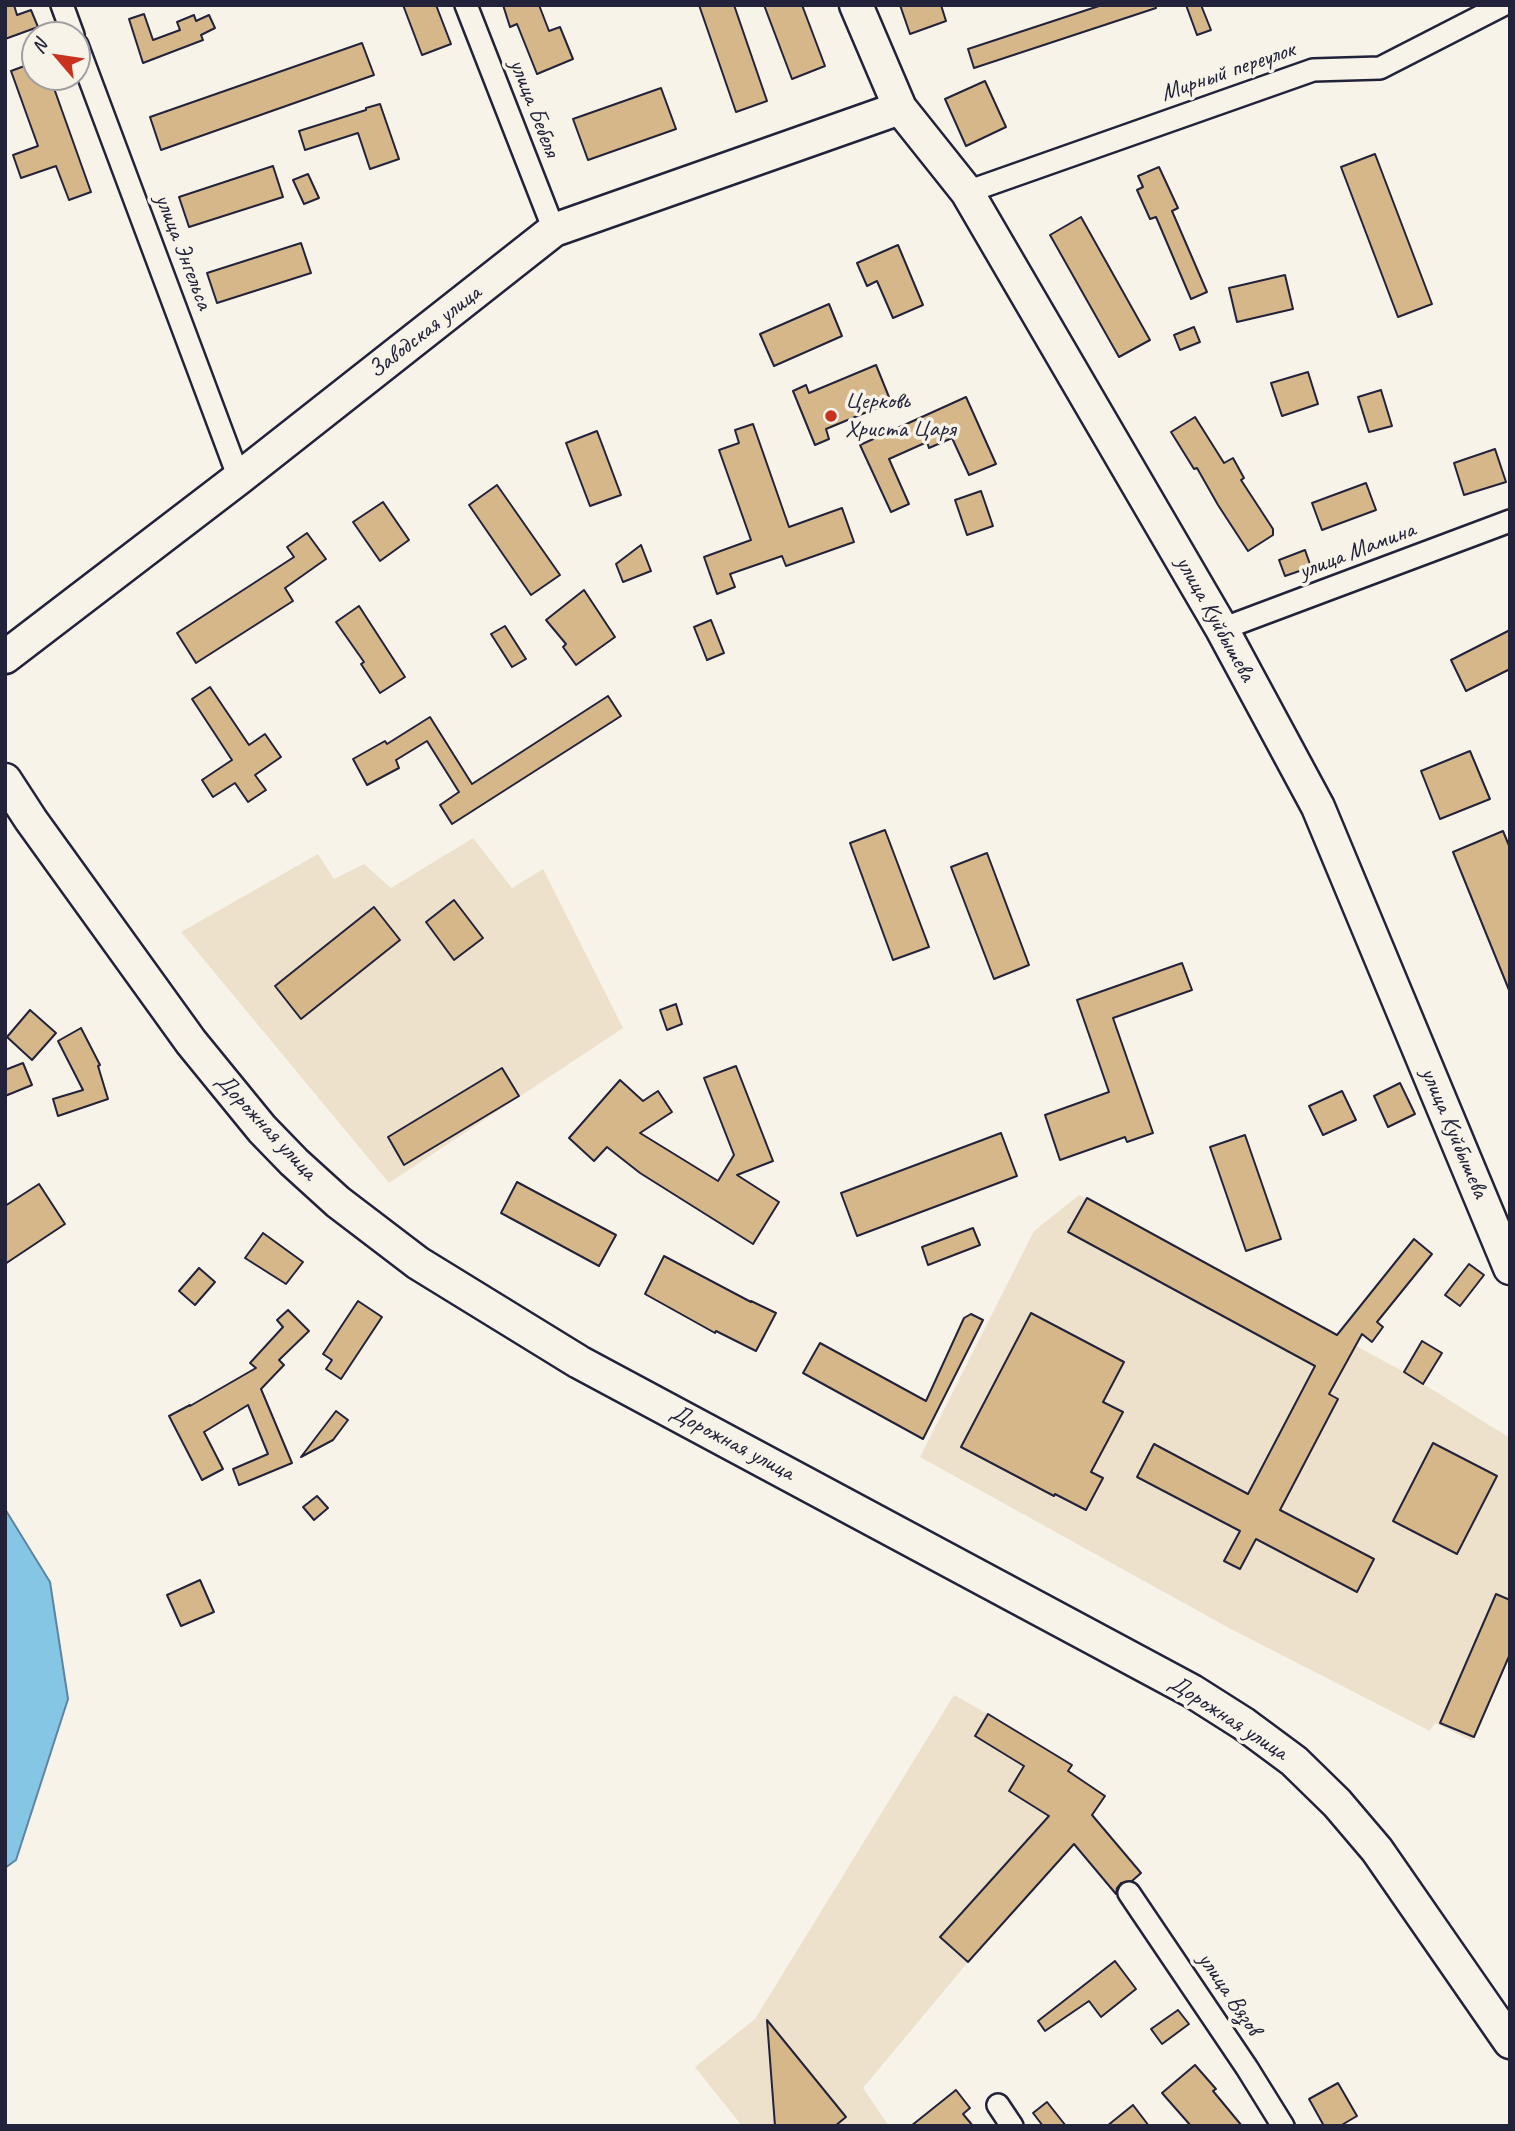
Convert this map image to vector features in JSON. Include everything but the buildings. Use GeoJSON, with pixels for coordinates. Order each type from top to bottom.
{"type":"FeatureCollection","features":[{"type":"Feature","properties":{"kind":"street","name":"улица Бебеля"},"geometry":{"type":"LineString","coordinates":[[466,5],[554,230]]}},
{"type":"Feature","properties":{"kind":"street","name":"улица Куйбышева"},"geometry":{"type":"LineString","coordinates":[[856,5],[900,108],[967,192],[1222,629],[1318,807],[1510,1268]]}},
{"type":"Feature","properties":{"kind":"street","name":"Мирный переулок"},"geometry":{"type":"LineString","coordinates":[[967,192],[1313,70],[1380,68],[1503,5]]}},
{"type":"Feature","properties":{"kind":"street","name":"улица Энгельса"},"geometry":{"type":"LineString","coordinates":[[91,82],[239,478]]}},
{"type":"Feature","properties":{"kind":"street","name":"Заводская улица"},"geometry":{"type":"LineString","coordinates":[[5,657],[239,478],[554,230],[900,108]]}},
{"type":"Feature","properties":{"kind":"street","name":"улица Мамина"},"geometry":{"type":"LineString","coordinates":[[1222,629],[1510,521]]}},
{"type":"Feature","properties":{"kind":"street","name":"Дорожная улица"},"geometry":{"type":"LineString","coordinates":[[5,780],[191,1042],[262,1129],[293,1162],[338,1202],[418,1263],[579,1362],[1192,1691],[1244,1724],[1294,1761],[1337,1803],[1369,1841],[1510,2042]]}},
{"type":"Feature","properties":{"kind":"street","name":"улица Вязов"},"geometry":{"type":"LineString","coordinates":[[1129,1893],[1283,2126]]}},
{"type":"Feature","properties":{"kind":"street"},"geometry":{"type":"LineString","coordinates":[[998,2105],[1012,2126]]}},
{"type":"Feature","properties":{"kind":"shaded area"},"geometry":{"type":"Polygon","coordinates":[[[473,838],[512,888],[543,869],[623,1028],[389,1183],[181,932],[318,854],[334,879],[364,864],[391,888],[473,838]]]}},
{"type":"Feature","properties":{"kind":"shaded area"},"geometry":{"type":"Polygon","coordinates":[[[1079,1195],[1404,1372],[1510,1438],[1510,1654],[1472,1741],[1435,1723],[1430,1731],[1229,1628],[920,1457],[1034,1231],[1079,1195]]]}},
{"type":"Feature","properties":{"kind":"shaded area"},"geometry":{"type":"Polygon","coordinates":[[[954,1695],[1072,1765],[1068,1771],[1105,1796],[1074,1844],[968,1962],[863,2088],[889,2126],[742,2126],[695,2067],[755,2019],[954,1695]]]}},
{"type":"Feature","properties":{"kind":"water"},"geometry":{"type":"Polygon","coordinates":[[[5,1509],[50,1582],[68,1699],[16,1860],[5,1868],[5,1509]]]}},
{"type":"Feature","properties":{"kind":"place","name":"Церковь Христа Царя"},"geometry":{"type":"Point","coordinates":[831,416]}}]}
